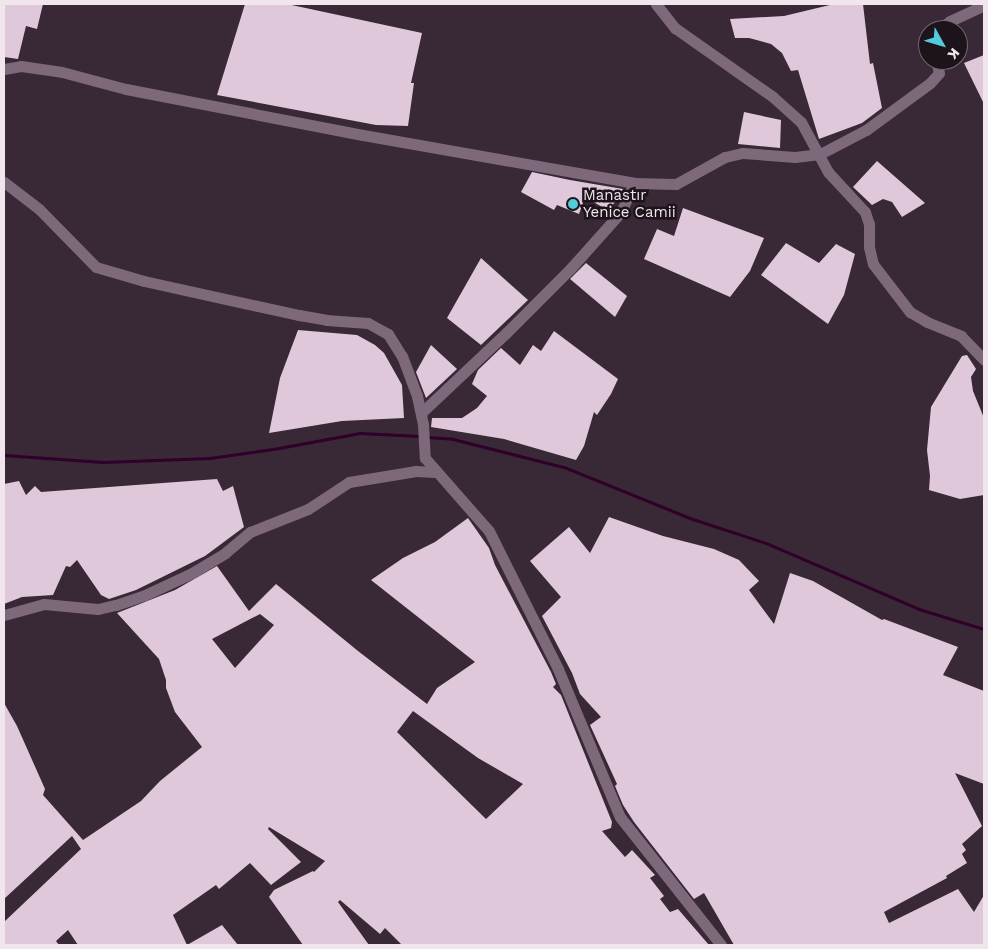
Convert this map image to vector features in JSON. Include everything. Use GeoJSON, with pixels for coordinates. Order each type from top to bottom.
{"type":"FeatureCollection","features":[{"type":"Feature","properties":{"kind":"street"},"geometry":{"type":"LineString","coordinates":[[656,4],[675,28],[773,97],[801,122],[820,154],[828,172],[865,212],[869,224],[869,248],[873,264],[910,312],[927,322],[961,336],[984,360]]}},
{"type":"Feature","properties":{"kind":"street"},"geometry":{"type":"LineString","coordinates":[[952,20],[984,5]]}},
{"type":"Feature","properties":{"kind":"street"},"geometry":{"type":"LineString","coordinates":[[4,69],[21,66],[62,72],[126,89],[363,135],[634,183],[676,184],[725,158],[743,154],[795,157],[820,154],[866,130],[930,83],[939,73],[938,70]]}},
{"type":"Feature","properties":{"kind":"street"},"geometry":{"type":"LineString","coordinates":[[4,182],[39,208],[96,267],[144,281],[299,315],[326,320],[368,323],[388,334],[402,356],[417,396],[422,419],[425,458],[435,472],[489,530],[558,669],[620,817],[721,945]]}},
{"type":"Feature","properties":{"kind":"street"},"geometry":{"type":"LineString","coordinates":[[422,419],[570,269],[621,212],[634,183]]}},
{"type":"Feature","properties":{"kind":"street"},"geometry":{"type":"LineString","coordinates":[[4,615],[44,604],[98,609],[116,605],[145,595],[192,573],[225,553],[250,532],[308,509],[349,482],[416,471],[435,472]]}},
{"type":"Feature","properties":{"kind":"building"},"geometry":{"type":"Polygon","coordinates":[[[4,4],[43,4],[37,29],[26,26],[18,59],[4,57],[4,4]]]}},
{"type":"Feature","properties":{"kind":"building"},"geometry":{"type":"Polygon","coordinates":[[[245,4],[287,4],[422,33],[411,83],[414,83],[408,126],[376,125],[217,95],[245,4]]]}},
{"type":"Feature","properties":{"kind":"building"},"geometry":{"type":"Polygon","coordinates":[[[834,4],[863,4],[870,64],[873,63],[882,108],[862,123],[819,139],[798,70],[791,71],[782,53],[771,44],[749,38],[735,38],[730,19],[784,16],[834,4]]]}},
{"type":"Feature","properties":{"kind":"building"},"geometry":{"type":"Polygon","coordinates":[[[984,55],[984,104],[967,70],[968,61],[984,55]]]}},
{"type":"Feature","properties":{"kind":"building"},"geometry":{"type":"Polygon","coordinates":[[[744,112],[781,120],[780,148],[738,144],[744,112]]]}},
{"type":"Feature","properties":{"kind":"building"},"geometry":{"type":"Polygon","coordinates":[[[877,161],[925,203],[902,217],[892,202],[883,199],[872,205],[853,187],[877,161]]]}},
{"type":"Feature","properties":{"kind":"building"},"geometry":{"type":"Polygon","coordinates":[[[532,172],[623,189],[609,211],[585,197],[579,214],[557,205],[554,210],[521,192],[532,172]]]}},
{"type":"Feature","properties":{"kind":"building"},"geometry":{"type":"Polygon","coordinates":[[[683,208],[764,238],[750,271],[730,297],[644,259],[657,229],[674,236],[683,208]]]}},
{"type":"Feature","properties":{"kind":"building"},"geometry":{"type":"Polygon","coordinates":[[[786,243],[819,263],[836,244],[855,254],[844,295],[828,324],[761,275],[786,243]]]}},
{"type":"Feature","properties":{"kind":"building"},"geometry":{"type":"Polygon","coordinates":[[[481,258],[528,300],[481,345],[447,318],[481,258]]]}},
{"type":"Feature","properties":{"kind":"building"},"geometry":{"type":"Polygon","coordinates":[[[586,263],[627,296],[615,317],[570,279],[586,263]]]}},
{"type":"Feature","properties":{"kind":"building"},"geometry":{"type":"Polygon","coordinates":[[[298,330],[357,335],[375,345],[384,353],[402,385],[404,418],[342,421],[269,433],[280,378],[298,330]]]}},
{"type":"Feature","properties":{"kind":"building"},"geometry":{"type":"Polygon","coordinates":[[[554,331],[618,379],[611,394],[597,415],[594,412],[584,446],[576,460],[504,439],[431,427],[432,418],[462,418],[477,408],[487,396],[472,384],[478,370],[501,348],[520,365],[533,345],[541,351],[554,331]]]}},
{"type":"Feature","properties":{"kind":"building"},"geometry":{"type":"Polygon","coordinates":[[[431,345],[457,369],[426,398],[416,372],[431,345]]]}},
{"type":"Feature","properties":{"kind":"building"},"geometry":{"type":"Polygon","coordinates":[[[967,355],[976,369],[971,377],[973,391],[984,418],[984,495],[960,499],[929,490],[930,476],[927,450],[931,407],[962,356],[967,355]]]}},
{"type":"Feature","properties":{"kind":"building"},"geometry":{"type":"Polygon","coordinates":[[[217,479],[223,491],[233,486],[244,527],[205,556],[136,590],[109,599],[101,595],[77,560],[70,567],[66,566],[53,595],[22,597],[4,604],[4,484],[19,481],[26,495],[35,486],[41,492],[217,479]]]}},
{"type":"Feature","properties":{"kind":"building"},"geometry":{"type":"Polygon","coordinates":[[[609,517],[663,536],[714,549],[739,560],[759,581],[749,590],[774,624],[790,573],[813,581],[882,620],[884,619],[958,647],[943,675],[984,691],[984,784],[955,773],[982,826],[962,844],[966,850],[962,854],[967,863],[946,876],[947,878],[884,912],[889,923],[958,889],[974,912],[984,895],[984,945],[734,945],[704,893],[694,899],[623,805],[615,786],[617,784],[590,725],[601,717],[580,694],[572,673],[542,616],[561,597],[530,561],[569,527],[590,553],[609,517]]]}},
{"type":"Feature","properties":{"kind":"building"},"geometry":{"type":"Polygon","coordinates":[[[468,518],[489,548],[495,565],[551,672],[556,684],[553,687],[561,695],[612,822],[611,828],[602,831],[625,857],[632,850],[655,875],[650,878],[664,896],[660,899],[670,912],[678,909],[709,945],[402,945],[385,928],[380,934],[340,900],[338,902],[369,945],[303,945],[269,897],[274,890],[314,872],[325,861],[269,827],[268,829],[301,862],[271,885],[250,863],[219,889],[216,885],[173,915],[187,945],[78,945],[68,930],[56,941],[59,945],[4,945],[4,922],[81,849],[72,836],[4,899],[4,703],[17,726],[45,789],[43,795],[83,840],[141,801],[160,781],[202,747],[175,712],[166,688],[166,680],[159,659],[117,613],[175,590],[217,566],[249,611],[276,584],[427,704],[437,688],[475,662],[371,580],[403,558],[435,542],[468,518]],[[260,614],[212,639],[235,668],[274,625],[260,614]],[[413,711],[397,732],[486,819],[523,784],[478,758],[413,711]]]}},
{"type":"Feature","properties":{"kind":"building"},"geometry":{"type":"Polygon","coordinates":[[[222,925],[238,945],[187,945],[222,925]]]}},
{"type":"Feature","properties":{"kind":"waterway"},"geometry":{"type":"LineString","coordinates":[[4,455],[103,462],[210,458],[360,433],[419,436]]}},
{"type":"Feature","properties":{"kind":"waterway"},"geometry":{"type":"LineString","coordinates":[[427,437],[453,439],[564,467],[693,519],[766,543],[919,609],[984,629]]}},
{"type":"Feature","properties":{"kind":"place","name":"Manastır Yenice Camii"},"geometry":{"type":"Point","coordinates":[573,204]}}]}
